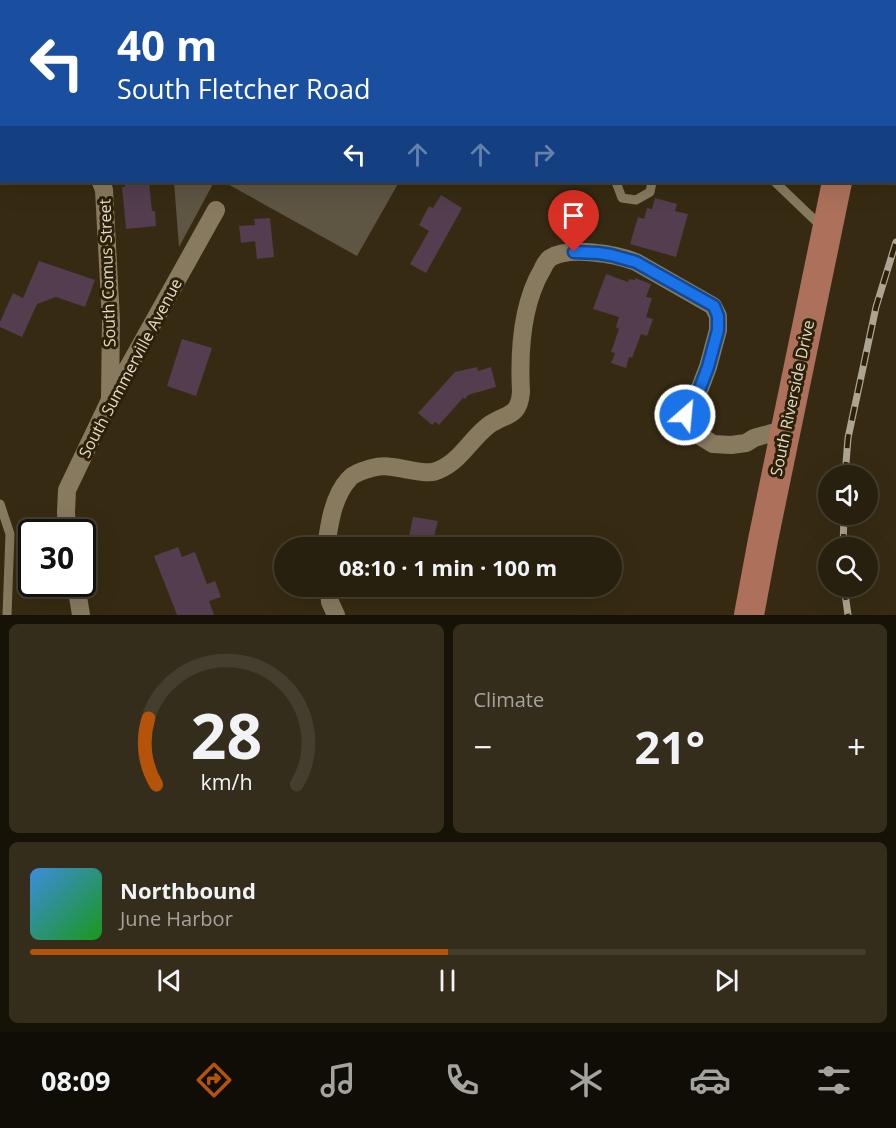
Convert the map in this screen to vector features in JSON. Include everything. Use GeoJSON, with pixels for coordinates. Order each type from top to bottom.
{"type":"FeatureCollection","features":[{"type":"Feature","properties":{"kind":"main road","name":"South Riverside Drive"},"geometry":{"type":"LineString","coordinates":[[749,615],[837,183]]}},
{"type":"Feature","properties":{"kind":"street","name":"South Comus Street"},"geometry":{"type":"LineString","coordinates":[[101,183],[104,190],[111,320],[110,400]]}},
{"type":"Feature","properties":{"kind":"street","name":"South Summerville Avenue"},"geometry":{"type":"LineString","coordinates":[[66,519],[67,490],[110,400],[216,210]]}},
{"type":"Feature","properties":{"kind":"street"},"geometry":{"type":"LineString","coordinates":[[328,537],[335,501],[349,478],[378,466],[432,472],[449,465],[460,456],[477,435],[491,424],[510,415],[517,408],[522,392],[521,345],[534,283],[548,259],[558,255],[574,252],[622,257],[636,262],[714,306],[718,316],[715,341],[700,388],[686,405],[685,415],[690,428],[699,436],[713,444],[731,445],[746,443],[754,438],[786,429]]}},
{"type":"Feature","properties":{"kind":"street"},"geometry":{"type":"LineString","coordinates":[[78,597],[81,615]]}},
{"type":"Feature","properties":{"kind":"street"},"geometry":{"type":"LineString","coordinates":[[330,597],[336,615]]}},
{"type":"Feature","properties":{"kind":"lane"},"geometry":{"type":"LineString","coordinates":[[616,183],[622,198],[636,200],[650,192],[652,183]]}},
{"type":"Feature","properties":{"kind":"lane"},"geometry":{"type":"LineString","coordinates":[[776,183],[827,231]]}},
{"type":"Feature","properties":{"kind":"lane"},"geometry":{"type":"LineString","coordinates":[[0,504],[10,534],[7,615]]}},
{"type":"Feature","properties":{"kind":"shaded area"},"geometry":{"type":"Polygon","coordinates":[[[174,183],[213,183],[179,247],[174,183]]]}},
{"type":"Feature","properties":{"kind":"shaded area"},"geometry":{"type":"Polygon","coordinates":[[[226,183],[398,183],[357,256],[226,183]]]}},
{"type":"Feature","properties":{"kind":"building"},"geometry":{"type":"Polygon","coordinates":[[[125,183],[149,183],[156,226],[126,229],[122,187],[125,187],[125,183]]]}},
{"type":"Feature","properties":{"kind":"building"},"geometry":{"type":"Polygon","coordinates":[[[441,195],[462,208],[426,273],[410,264],[429,231],[419,225],[429,206],[433,208],[441,195]]]}},
{"type":"Feature","properties":{"kind":"building"},"geometry":{"type":"Polygon","coordinates":[[[655,198],[677,204],[675,211],[688,214],[676,257],[630,244],[638,217],[644,219],[647,208],[652,209],[655,198]]]}},
{"type":"Feature","properties":{"kind":"building"},"geometry":{"type":"Polygon","coordinates":[[[270,218],[274,257],[257,259],[255,241],[241,243],[239,226],[255,225],[254,219],[270,218]]]}},
{"type":"Feature","properties":{"kind":"building"},"geometry":{"type":"Polygon","coordinates":[[[39,261],[95,280],[85,307],[56,297],[37,304],[22,337],[0,327],[0,322],[13,293],[23,298],[39,261]]]}},
{"type":"Feature","properties":{"kind":"building"},"geometry":{"type":"Polygon","coordinates":[[[606,274],[628,282],[629,279],[635,280],[635,278],[651,284],[646,297],[652,298],[646,317],[653,319],[647,336],[641,334],[626,368],[611,363],[615,353],[611,352],[619,329],[616,327],[619,317],[593,309],[606,274]]]}},
{"type":"Feature","properties":{"kind":"building"},"geometry":{"type":"Polygon","coordinates":[[[182,339],[212,348],[196,396],[167,386],[182,339]]]}},
{"type":"Feature","properties":{"kind":"building"},"geometry":{"type":"Polygon","coordinates":[[[477,367],[478,371],[491,367],[496,387],[463,398],[439,425],[435,422],[432,425],[418,413],[455,372],[477,367]]]}},
{"type":"Feature","properties":{"kind":"building"},"geometry":{"type":"Polygon","coordinates":[[[413,517],[438,521],[434,537],[409,537],[413,517]]]}},
{"type":"Feature","properties":{"kind":"building"},"geometry":{"type":"Polygon","coordinates":[[[178,547],[182,557],[195,552],[207,584],[215,581],[221,597],[209,601],[214,615],[177,615],[154,556],[178,547]]]}},
{"type":"Feature","properties":{"kind":"railway"},"geometry":{"type":"LineString","coordinates":[[846,465],[848,438],[876,307],[896,242]]}},
{"type":"Feature","properties":{"kind":"railway"},"geometry":{"type":"LineString","coordinates":[[843,537],[844,525]]}},
{"type":"Feature","properties":{"kind":"railway"},"geometry":{"type":"LineString","coordinates":[[846,597],[848,615]]}},
{"type":"Feature","properties":{"kind":"route"},"geometry":{"type":"LineString","coordinates":[[574,252],[611,255],[636,262],[714,306],[718,316],[718,330],[700,388],[686,405],[685,415]]}}]}
